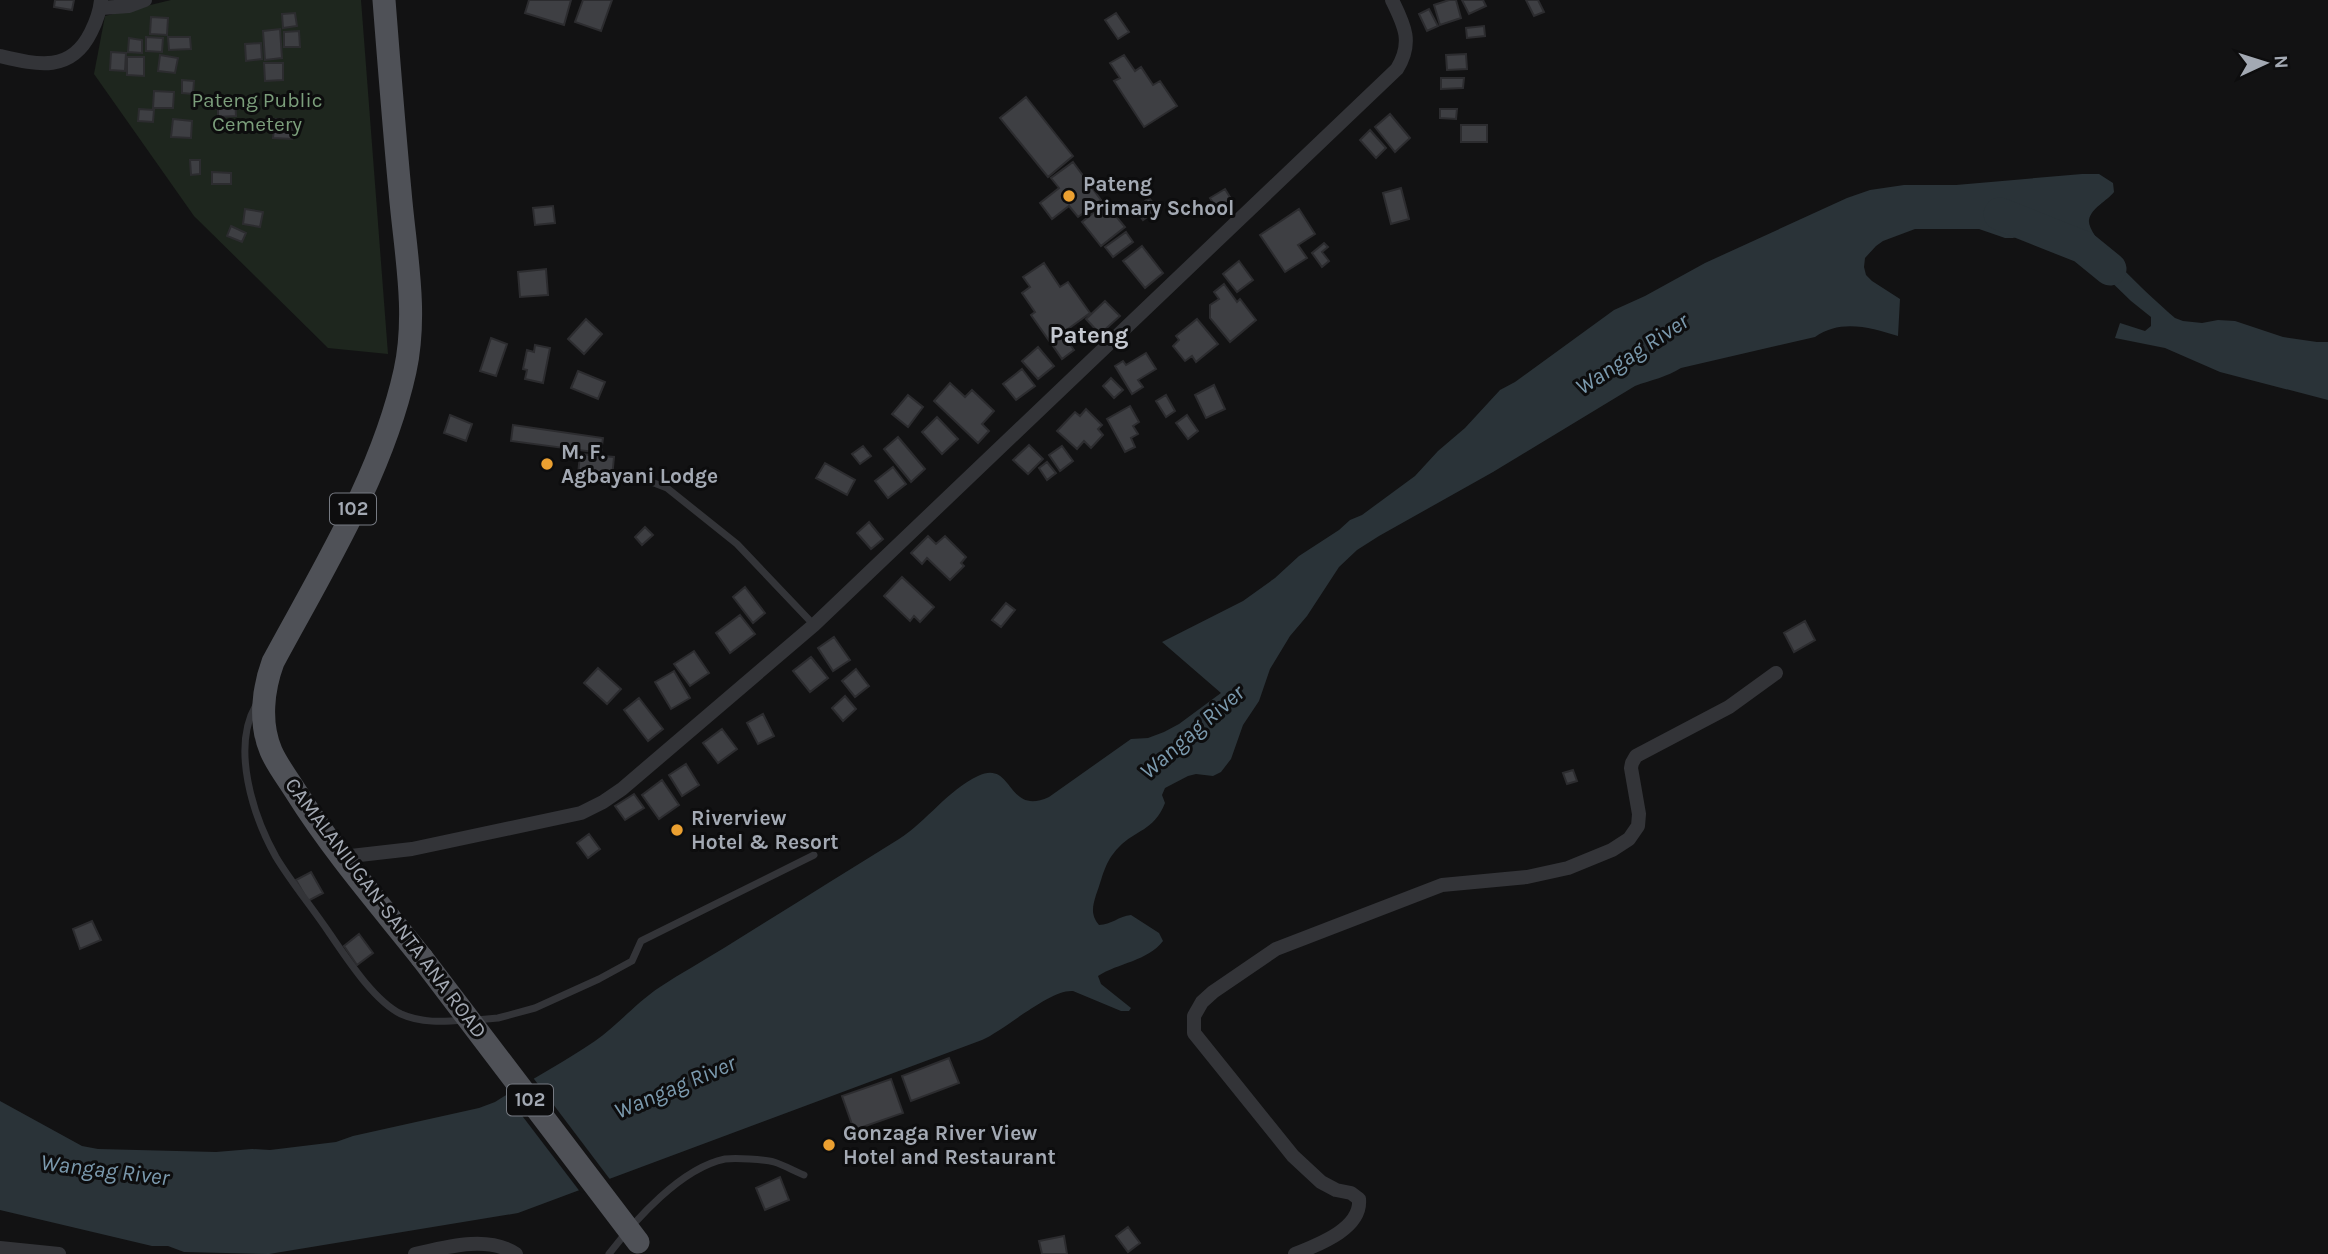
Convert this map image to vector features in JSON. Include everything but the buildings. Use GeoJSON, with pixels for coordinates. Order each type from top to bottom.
{"type":"FeatureCollection","features":[{"type":"Feature","properties":{"kind":"main road","name":"CAMALANIUGAN-SANTA ANA ROAD"},"geometry":{"type":"LineString","coordinates":[[384,0],[411,288],[410,336],[405,372],[378,459],[273,662],[265,689],[266,729],[271,751],[310,814],[642,1248]]}},
{"type":"Feature","properties":{"kind":"street"},"geometry":{"type":"LineString","coordinates":[[0,56],[28,63],[54,64],[72,57],[85,45],[101,4],[129,6],[145,0]]}},
{"type":"Feature","properties":{"kind":"street"},"geometry":{"type":"LineString","coordinates":[[342,857],[412,849],[582,813],[622,789],[814,625],[1397,69],[1404,57],[1406,35],[1392,0]]}},
{"type":"Feature","properties":{"kind":"street"},"geometry":{"type":"LineString","coordinates":[[1294,1254],[1329,1239],[1340,1231],[1358,1210],[1359,1199],[1351,1193],[1336,1190],[1321,1182],[1293,1156],[1194,1033],[1196,1009],[1213,992],[1276,949],[1394,902],[1442,885],[1527,877],[1568,868],[1612,850],[1629,838],[1638,827],[1639,814],[1631,768],[1634,758],[1728,707],[1776,673]]}},
{"type":"Feature","properties":{"kind":"street"},"geometry":{"type":"LineString","coordinates":[[415,1254],[484,1244],[498,1245],[516,1254]]}},
{"type":"Feature","properties":{"kind":"street"},"geometry":{"type":"LineString","coordinates":[[0,1248],[60,1254]]}},
{"type":"Feature","properties":{"kind":"lane"},"geometry":{"type":"LineString","coordinates":[[641,478],[667,488],[737,544],[814,625]]}},
{"type":"Feature","properties":{"kind":"lane"},"geometry":{"type":"LineString","coordinates":[[265,689],[247,725],[247,775],[253,804],[276,856],[346,958],[385,1003],[402,1014],[422,1020],[449,1021],[498,1018],[535,1008],[600,979],[632,961],[641,941],[814,855]]}},
{"type":"Feature","properties":{"kind":"lane"},"geometry":{"type":"LineString","coordinates":[[609,1254],[636,1220],[668,1191],[701,1168],[726,1159],[773,1162],[804,1175]]}},
{"type":"Feature","properties":{"kind":"green space","name":"Pateng Public Cemetery"},"geometry":{"type":"Polygon","coordinates":[[[171,0],[361,0],[388,354],[328,348],[194,216],[94,74],[105,16],[171,0]]]}},
{"type":"Feature","properties":{"kind":"water"},"geometry":{"type":"Polygon","coordinates":[[[2099,174],[2113,183],[2114,192],[2090,216],[2091,229],[2111,256],[2154,299],[2175,318],[2183,321],[2235,321],[2283,337],[2328,342],[2328,400],[2220,372],[2165,348],[2115,338],[2120,323],[2145,331],[2151,326],[2151,317],[2099,270],[2077,256],[2072,233],[2066,227],[2057,225],[2013,238],[1979,229],[1915,229],[1883,241],[1865,258],[1866,275],[1900,299],[1898,336],[1845,326],[1825,331],[1815,337],[1681,368],[1635,386],[1493,472],[1379,536],[1357,550],[1339,567],[1270,669],[1259,701],[1243,725],[1231,759],[1221,772],[1213,776],[1188,776],[1165,788],[1162,795],[1165,803],[1161,812],[1150,825],[1125,841],[1107,864],[1093,908],[1093,915],[1099,925],[1131,915],[1159,933],[1163,941],[1149,953],[1098,976],[1101,984],[1131,1008],[1129,1011],[1121,1011],[1073,991],[1063,992],[1040,1003],[982,1040],[518,1213],[269,1254],[184,1252],[168,1246],[152,1246],[0,1210],[0,1101],[82,1146],[98,1149],[216,1152],[270,1150],[336,1142],[495,1102],[595,1041],[668,982],[899,839],[967,782],[990,773],[998,775],[1017,795],[1025,800],[1035,801],[1049,797],[1131,739],[1148,738],[1179,724],[1221,693],[1162,642],[1243,601],[1275,578],[1299,556],[1350,520],[1362,515],[1415,476],[1500,390],[1614,310],[1705,263],[1870,190],[1904,185],[1956,185],[2099,174]]]}},
{"type":"Feature","properties":{"kind":"pier"},"geometry":{"type":"Polygon","coordinates":[[[531,1075],[612,1182],[581,1193],[504,1092],[531,1075]]]}},
{"type":"Feature","properties":{"kind":"waterway","name":"Wangag River"},"geometry":{"type":"LineString","coordinates":[[2000,214],[2083,247],[2110,269]]}},
{"type":"Feature","properties":{"kind":"place","name":"Pateng Primary School"},"geometry":{"type":"Point","coordinates":[1069,196]}},
{"type":"Feature","properties":{"kind":"place","name":"M. F. Agbayani Lodge"},"geometry":{"type":"Point","coordinates":[547,464]}},
{"type":"Feature","properties":{"kind":"place","name":"Riverview Hotel & Resort"},"geometry":{"type":"Point","coordinates":[677,830]}},
{"type":"Feature","properties":{"kind":"place","name":"Gonzaga River View Hotel and Restaurant"},"geometry":{"type":"Point","coordinates":[829,1145]}},
{"type":"Feature","properties":{"kind":"district","name":"Pateng"},"geometry":{"type":"Point","coordinates":[1089,335]}}]}
